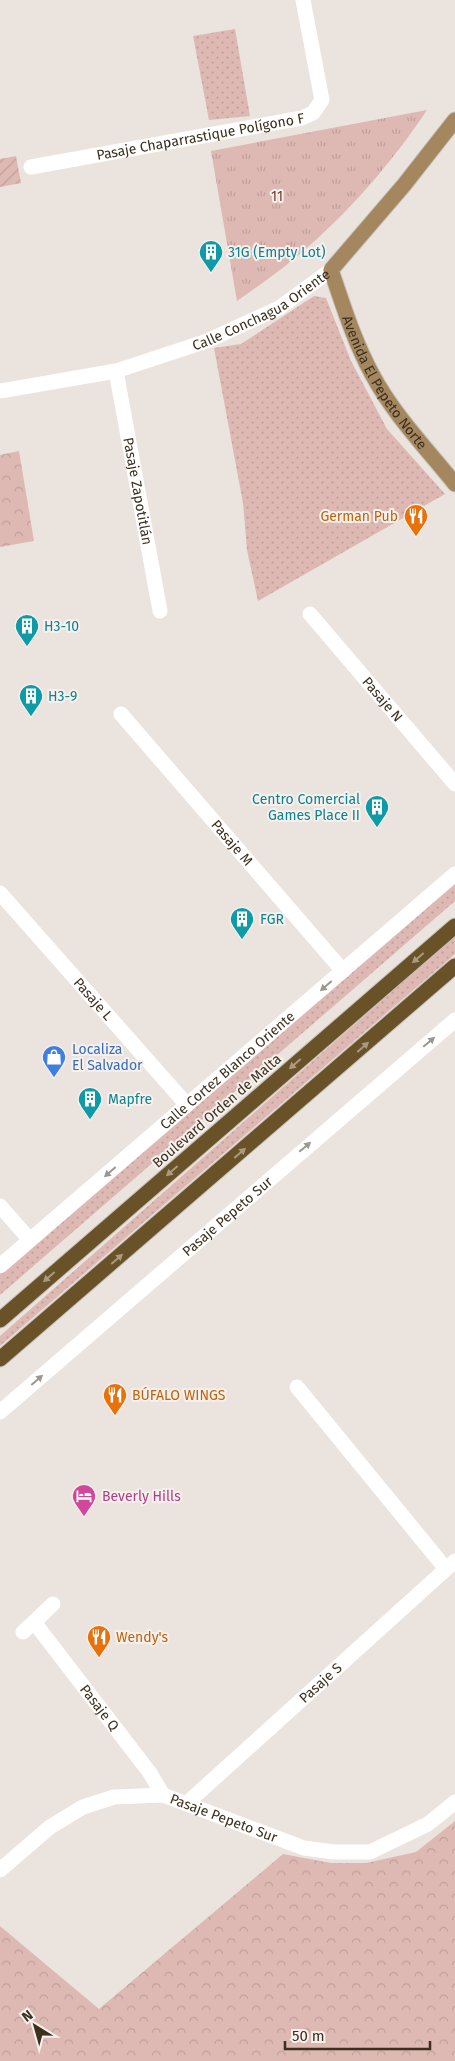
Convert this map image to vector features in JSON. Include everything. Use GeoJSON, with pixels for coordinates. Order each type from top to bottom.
{"type":"FeatureCollection","features":[{"type":"Feature","properties":{"kind":"highway","name":"Boulevard Orden de Malta"},"geometry":{"type":"LineString","coordinates":[[0,1320],[455,926]]}},
{"type":"Feature","properties":{"kind":"highway"},"geometry":{"type":"LineString","coordinates":[[0,1359],[455,966]]}},
{"type":"Feature","properties":{"kind":"main road","name":"Calle Conchagua Oriente"},"geometry":{"type":"LineString","coordinates":[[331,270],[404,185],[455,120]]}},
{"type":"Feature","properties":{"kind":"main road","name":"Avenida El Pepeto Norte"},"geometry":{"type":"LineString","coordinates":[[331,270],[353,332],[372,374],[394,408],[455,484]]}},
{"type":"Feature","properties":{"kind":"street","name":"Pasaje Chaparrastique Polígono F"},"geometry":{"type":"LineString","coordinates":[[31,167],[302,118],[313,112],[322,100],[303,0]]}},
{"type":"Feature","properties":{"kind":"street","name":"Calle Conchagua Oriente"},"geometry":{"type":"LineString","coordinates":[[0,391],[116,371],[207,341],[280,308],[331,270]]}},
{"type":"Feature","properties":{"kind":"street","name":"Pasaje Zapotitlán"},"geometry":{"type":"LineString","coordinates":[[116,371],[160,611]]}},
{"type":"Feature","properties":{"kind":"street","name":"Pasaje N"},"geometry":{"type":"LineString","coordinates":[[310,614],[455,784]]}},
{"type":"Feature","properties":{"kind":"street","name":"Pasaje M"},"geometry":{"type":"LineString","coordinates":[[121,714],[343,971]]}},
{"type":"Feature","properties":{"kind":"street","name":"Calle Cortez Blanco Oriente"},"geometry":{"type":"LineString","coordinates":[[0,1266],[455,874]]}},
{"type":"Feature","properties":{"kind":"street","name":"Pasaje L"},"geometry":{"type":"LineString","coordinates":[[0,893],[187,1105]]}},
{"type":"Feature","properties":{"kind":"street","name":"Pasaje Pepeto Sur"},"geometry":{"type":"LineString","coordinates":[[0,1412],[179,1255],[455,1020]]}},
{"type":"Feature","properties":{"kind":"street"},"geometry":{"type":"LineString","coordinates":[[0,1206],[30,1240]]}},
{"type":"Feature","properties":{"kind":"street"},"geometry":{"type":"LineString","coordinates":[[297,1387],[450,1565]]}},
{"type":"Feature","properties":{"kind":"street","name":"Pasaje S"},"geometry":{"type":"LineString","coordinates":[[186,1804],[450,1565]]}},
{"type":"Feature","properties":{"kind":"street","name":"Pasaje Q"},"geometry":{"type":"LineString","coordinates":[[53,1604],[28,1627],[150,1773],[163,1796]]}},
{"type":"Feature","properties":{"kind":"street","name":"Pasaje Pepeto Sur"},"geometry":{"type":"LineString","coordinates":[[0,1870],[50,1827],[83,1807],[114,1797],[163,1796],[304,1848],[334,1852],[370,1852],[428,1824],[455,1802]]}},
{"type":"Feature","properties":{"kind":"green space"},"geometry":{"type":"Polygon","coordinates":[[[235,29],[250,116],[209,120],[193,36],[235,29]]]}},
{"type":"Feature","properties":{"kind":"green space","name":"11"},"geometry":{"type":"Polygon","coordinates":[[[427,110],[383,169],[350,207],[288,264],[237,301],[211,151],[427,110]]]}},
{"type":"Feature","properties":{"kind":"green space"},"geometry":{"type":"Polygon","coordinates":[[[16,156],[21,183],[0,187],[0,159],[16,156]]]}},
{"type":"Feature","properties":{"kind":"green space"},"geometry":{"type":"Polygon","coordinates":[[[314,296],[326,298],[351,361],[387,429],[445,494],[258,601],[247,550],[243,503],[214,348],[241,344],[314,296]]]}},
{"type":"Feature","properties":{"kind":"green space"},"geometry":{"type":"Polygon","coordinates":[[[19,451],[34,541],[0,547],[0,455],[19,451]]]}},
{"type":"Feature","properties":{"kind":"green space"},"geometry":{"type":"Polygon","coordinates":[[[455,877],[455,901],[0,1295],[0,1272],[455,877]]]}},
{"type":"Feature","properties":{"kind":"green space"},"geometry":{"type":"Polygon","coordinates":[[[455,936],[455,954],[0,1346],[0,1336],[455,936]]]}},
{"type":"Feature","properties":{"kind":"green space"},"geometry":{"type":"Polygon","coordinates":[[[455,1821],[455,2061],[0,2061],[0,1926],[99,2009],[283,1854],[331,1863],[366,1863],[416,1852],[455,1821]]]}},
{"type":"Feature","properties":{"kind":"place","name":"31G (Empty Lot)"},"geometry":{"type":"Point","coordinates":[211,273]}},
{"type":"Feature","properties":{"kind":"place","name":"German Pub"},"geometry":{"type":"Point","coordinates":[416,537]}},
{"type":"Feature","properties":{"kind":"place","name":"H3-10"},"geometry":{"type":"Point","coordinates":[27,647]}},
{"type":"Feature","properties":{"kind":"place","name":"H3-9"},"geometry":{"type":"Point","coordinates":[31,717]}},
{"type":"Feature","properties":{"kind":"place","name":"Centro Comercial Games Place II"},"geometry":{"type":"Point","coordinates":[377,828]}},
{"type":"Feature","properties":{"kind":"place","name":"FGR"},"geometry":{"type":"Point","coordinates":[242,940]}},
{"type":"Feature","properties":{"kind":"place","name":"Localiza El Salvador"},"geometry":{"type":"Point","coordinates":[54,1078]}},
{"type":"Feature","properties":{"kind":"place","name":"Mapfre"},"geometry":{"type":"Point","coordinates":[90,1120]}},
{"type":"Feature","properties":{"kind":"place","name":"BÚFALO WINGS"},"geometry":{"type":"Point","coordinates":[115,1416]}},
{"type":"Feature","properties":{"kind":"place","name":"Beverly Hills"},"geometry":{"type":"Point","coordinates":[84,1517]}},
{"type":"Feature","properties":{"kind":"place","name":"Wendy's"},"geometry":{"type":"Point","coordinates":[99,1658]}}]}
